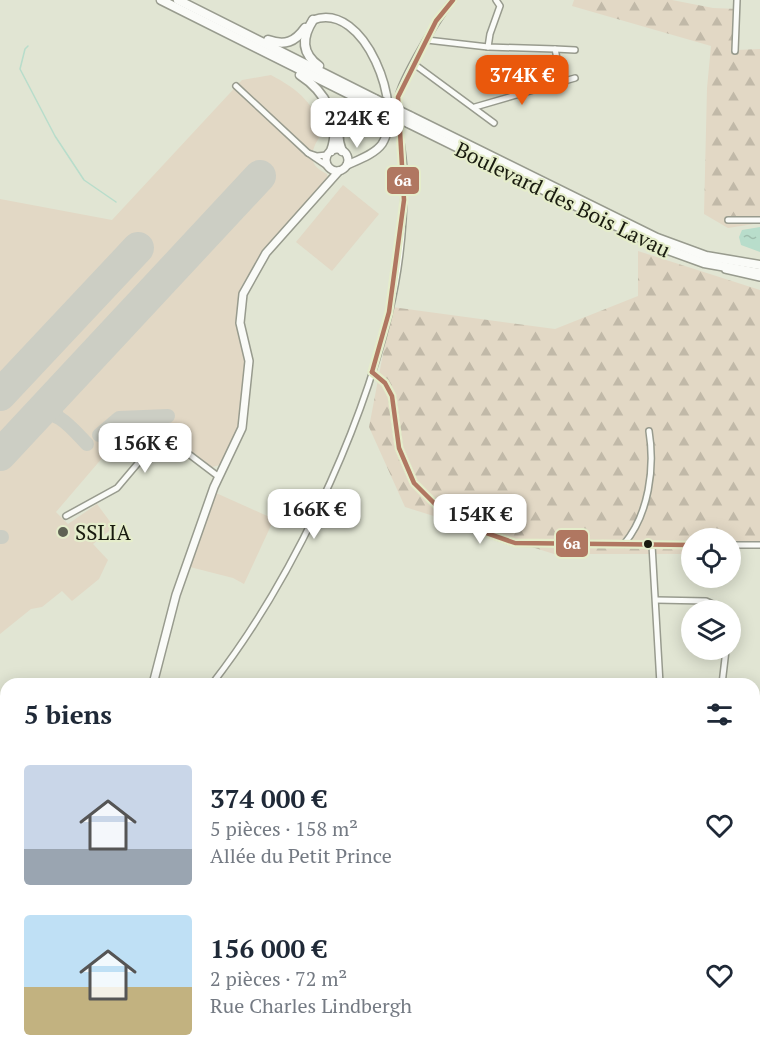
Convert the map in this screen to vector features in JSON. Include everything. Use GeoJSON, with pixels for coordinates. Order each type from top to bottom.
{"type":"FeatureCollection","features":[{"type":"Feature","properties":{"kind":"main road"},"geometry":{"type":"LineString","coordinates":[[161,0],[373,105]]}},
{"type":"Feature","properties":{"kind":"main road"},"geometry":{"type":"LineString","coordinates":[[178,0],[363,92]]}},
{"type":"Feature","properties":{"kind":"main road"},"geometry":{"type":"LineString","coordinates":[[314,20],[304,44],[311,60],[363,92],[373,105]]}},
{"type":"Feature","properties":{"kind":"main road"},"geometry":{"type":"LineString","coordinates":[[244,33],[285,43],[296,39],[314,20]]}},
{"type":"Feature","properties":{"kind":"main road"},"geometry":{"type":"LineString","coordinates":[[278,59],[310,82],[327,104],[334,125],[329,153]]}},
{"type":"Feature","properties":{"kind":"main road"},"geometry":{"type":"LineString","coordinates":[[345,157],[338,128],[344,114],[355,108],[373,105]]}},
{"type":"Feature","properties":{"kind":"main road","name":"Boulevard des Bois Lavau"},"geometry":{"type":"LineString","coordinates":[[373,105],[657,238],[706,256],[760,265]]}},
{"type":"Feature","properties":{"kind":"main road","name":"Boulevard des Bois Lavau"},"geometry":{"type":"LineString","coordinates":[[409,120],[642,239],[718,267],[760,273]]}},
{"type":"Feature","properties":{"kind":"street"},"geometry":{"type":"LineString","coordinates":[[217,678],[242,646],[294,555],[350,436],[389,312],[404,200],[398,96],[436,21],[453,0]]}},
{"type":"Feature","properties":{"kind":"street"},"geometry":{"type":"LineString","coordinates":[[488,47],[500,6],[496,0]]}},
{"type":"Feature","properties":{"kind":"street"},"geometry":{"type":"LineString","coordinates":[[735,51],[737,0]]}},
{"type":"Feature","properties":{"kind":"street"},"geometry":{"type":"LineString","coordinates":[[308,153],[316,156],[329,153],[362,158],[380,146],[388,127],[380,67],[364,40],[342,19],[328,15],[314,20]]}},
{"type":"Feature","properties":{"kind":"street"},"geometry":{"type":"LineString","coordinates":[[427,40],[488,47],[575,50]]}},
{"type":"Feature","properties":{"kind":"street"},"geometry":{"type":"LineString","coordinates":[[555,49],[562,82]]}},
{"type":"Feature","properties":{"kind":"street"},"geometry":{"type":"LineString","coordinates":[[414,64],[494,123]]}},
{"type":"Feature","properties":{"kind":"street"},"geometry":{"type":"LineString","coordinates":[[475,107],[575,78]]}},
{"type":"Feature","properties":{"kind":"street"},"geometry":{"type":"LineString","coordinates":[[236,86],[308,153],[339,171]]}},
{"type":"Feature","properties":{"kind":"street"},"geometry":{"type":"LineString","coordinates":[[329,153],[331,181]]}},
{"type":"Feature","properties":{"kind":"street"},"geometry":{"type":"LineString","coordinates":[[155,678],[176,595],[219,477],[238,439],[246,410],[249,361],[239,314],[243,294],[266,253],[331,181],[339,171],[345,157]]}},
{"type":"Feature","properties":{"kind":"street"},"geometry":{"type":"LineString","coordinates":[[728,220],[760,220]]}},
{"type":"Feature","properties":{"kind":"street"},"geometry":{"type":"LineString","coordinates":[[718,267],[760,278]]}},
{"type":"Feature","properties":{"kind":"street"},"geometry":{"type":"LineString","coordinates":[[372,372],[385,383],[392,396],[399,448],[414,483],[452,521],[514,543],[681,545]]}},
{"type":"Feature","properties":{"kind":"street"},"geometry":{"type":"LineString","coordinates":[[624,544],[637,523],[649,490],[649,431]]}},
{"type":"Feature","properties":{"kind":"street"},"geometry":{"type":"LineString","coordinates":[[66,516],[117,488],[161,436],[165,436],[219,477]]}},
{"type":"Feature","properties":{"kind":"street"},"geometry":{"type":"LineString","coordinates":[[652,545],[660,678]]}},
{"type":"Feature","properties":{"kind":"street"},"geometry":{"type":"LineString","coordinates":[[741,545],[760,545]]}},
{"type":"Feature","properties":{"kind":"street"},"geometry":{"type":"LineString","coordinates":[[656,600],[681,600]]}},
{"type":"Feature","properties":{"kind":"street"},"geometry":{"type":"LineString","coordinates":[[723,678],[725,660]]}},
{"type":"Feature","properties":{"kind":"green space"},"geometry":{"type":"Polygon","coordinates":[[[574,0],[672,0],[713,8],[738,9],[736,50],[760,49],[760,223],[728,228],[704,214],[707,88],[711,46],[572,6],[574,0]]]}},
{"type":"Feature","properties":{"kind":"green space"},"geometry":{"type":"Polygon","coordinates":[[[271,75],[298,92],[316,115],[320,136],[314,147],[312,158],[316,167],[327,174],[328,180],[264,248],[241,287],[236,320],[246,357],[242,422],[220,465],[212,467],[160,428],[127,429],[56,512],[68,524],[97,504],[114,527],[93,544],[108,560],[99,579],[72,601],[62,591],[42,607],[31,609],[0,634],[0,199],[112,220],[242,80],[271,75]]]}},
{"type":"Feature","properties":{"kind":"green space"},"geometry":{"type":"Polygon","coordinates":[[[343,185],[379,214],[332,271],[296,242],[343,185]]]}},
{"type":"Feature","properties":{"kind":"green space"},"geometry":{"type":"Polygon","coordinates":[[[638,251],[760,290],[760,547],[741,549],[741,528],[681,528],[681,554],[554,554],[405,507],[369,427],[392,307],[555,329],[638,296],[638,251]]]}},
{"type":"Feature","properties":{"kind":"green space"},"geometry":{"type":"Polygon","coordinates":[[[216,493],[274,519],[244,584],[233,578],[190,567],[216,493]]]}},
{"type":"Feature","properties":{"kind":"water"},"geometry":{"type":"Polygon","coordinates":[[[760,227],[760,252],[741,245],[739,237],[742,230],[760,227]]]}},
{"type":"Feature","properties":{"kind":"waterway"},"geometry":{"type":"LineString","coordinates":[[28,46],[25,49],[20,69],[55,136],[84,180],[116,202]]}},
{"type":"Feature","properties":{"kind":"taxiway"},"geometry":{"type":"LineString","coordinates":[[57,394],[53,405],[57,416]]}},
{"type":"Feature","properties":{"kind":"taxiway"},"geometry":{"type":"LineString","coordinates":[[36,417],[43,414],[57,417],[87,444]]}},
{"type":"Feature","properties":{"kind":"taxiway"},"geometry":{"type":"LineString","coordinates":[[99,435],[119,418],[168,416]]}},
{"type":"Feature","properties":{"kind":"runway"},"geometry":{"type":"LineString","coordinates":[[0,455],[260,176]]}},
{"type":"Feature","properties":{"kind":"runway"},"geometry":{"type":"LineString","coordinates":[[0,395],[138,248]]}},
{"type":"Feature","properties":{"kind":"transit line","name":"6a"},"geometry":{"type":"LineString","coordinates":[[372,372],[389,312],[404,200],[398,97],[436,21],[453,0]]}},
{"type":"Feature","properties":{"kind":"transit line","name":"6a"},"geometry":{"type":"LineString","coordinates":[[372,372],[385,383],[392,396],[399,448],[414,483],[452,521],[515,543],[681,545]]}},
{"type":"Feature","properties":{"kind":"place","name":"SSLIA"},"geometry":{"type":"Point","coordinates":[63,532]}}]}
